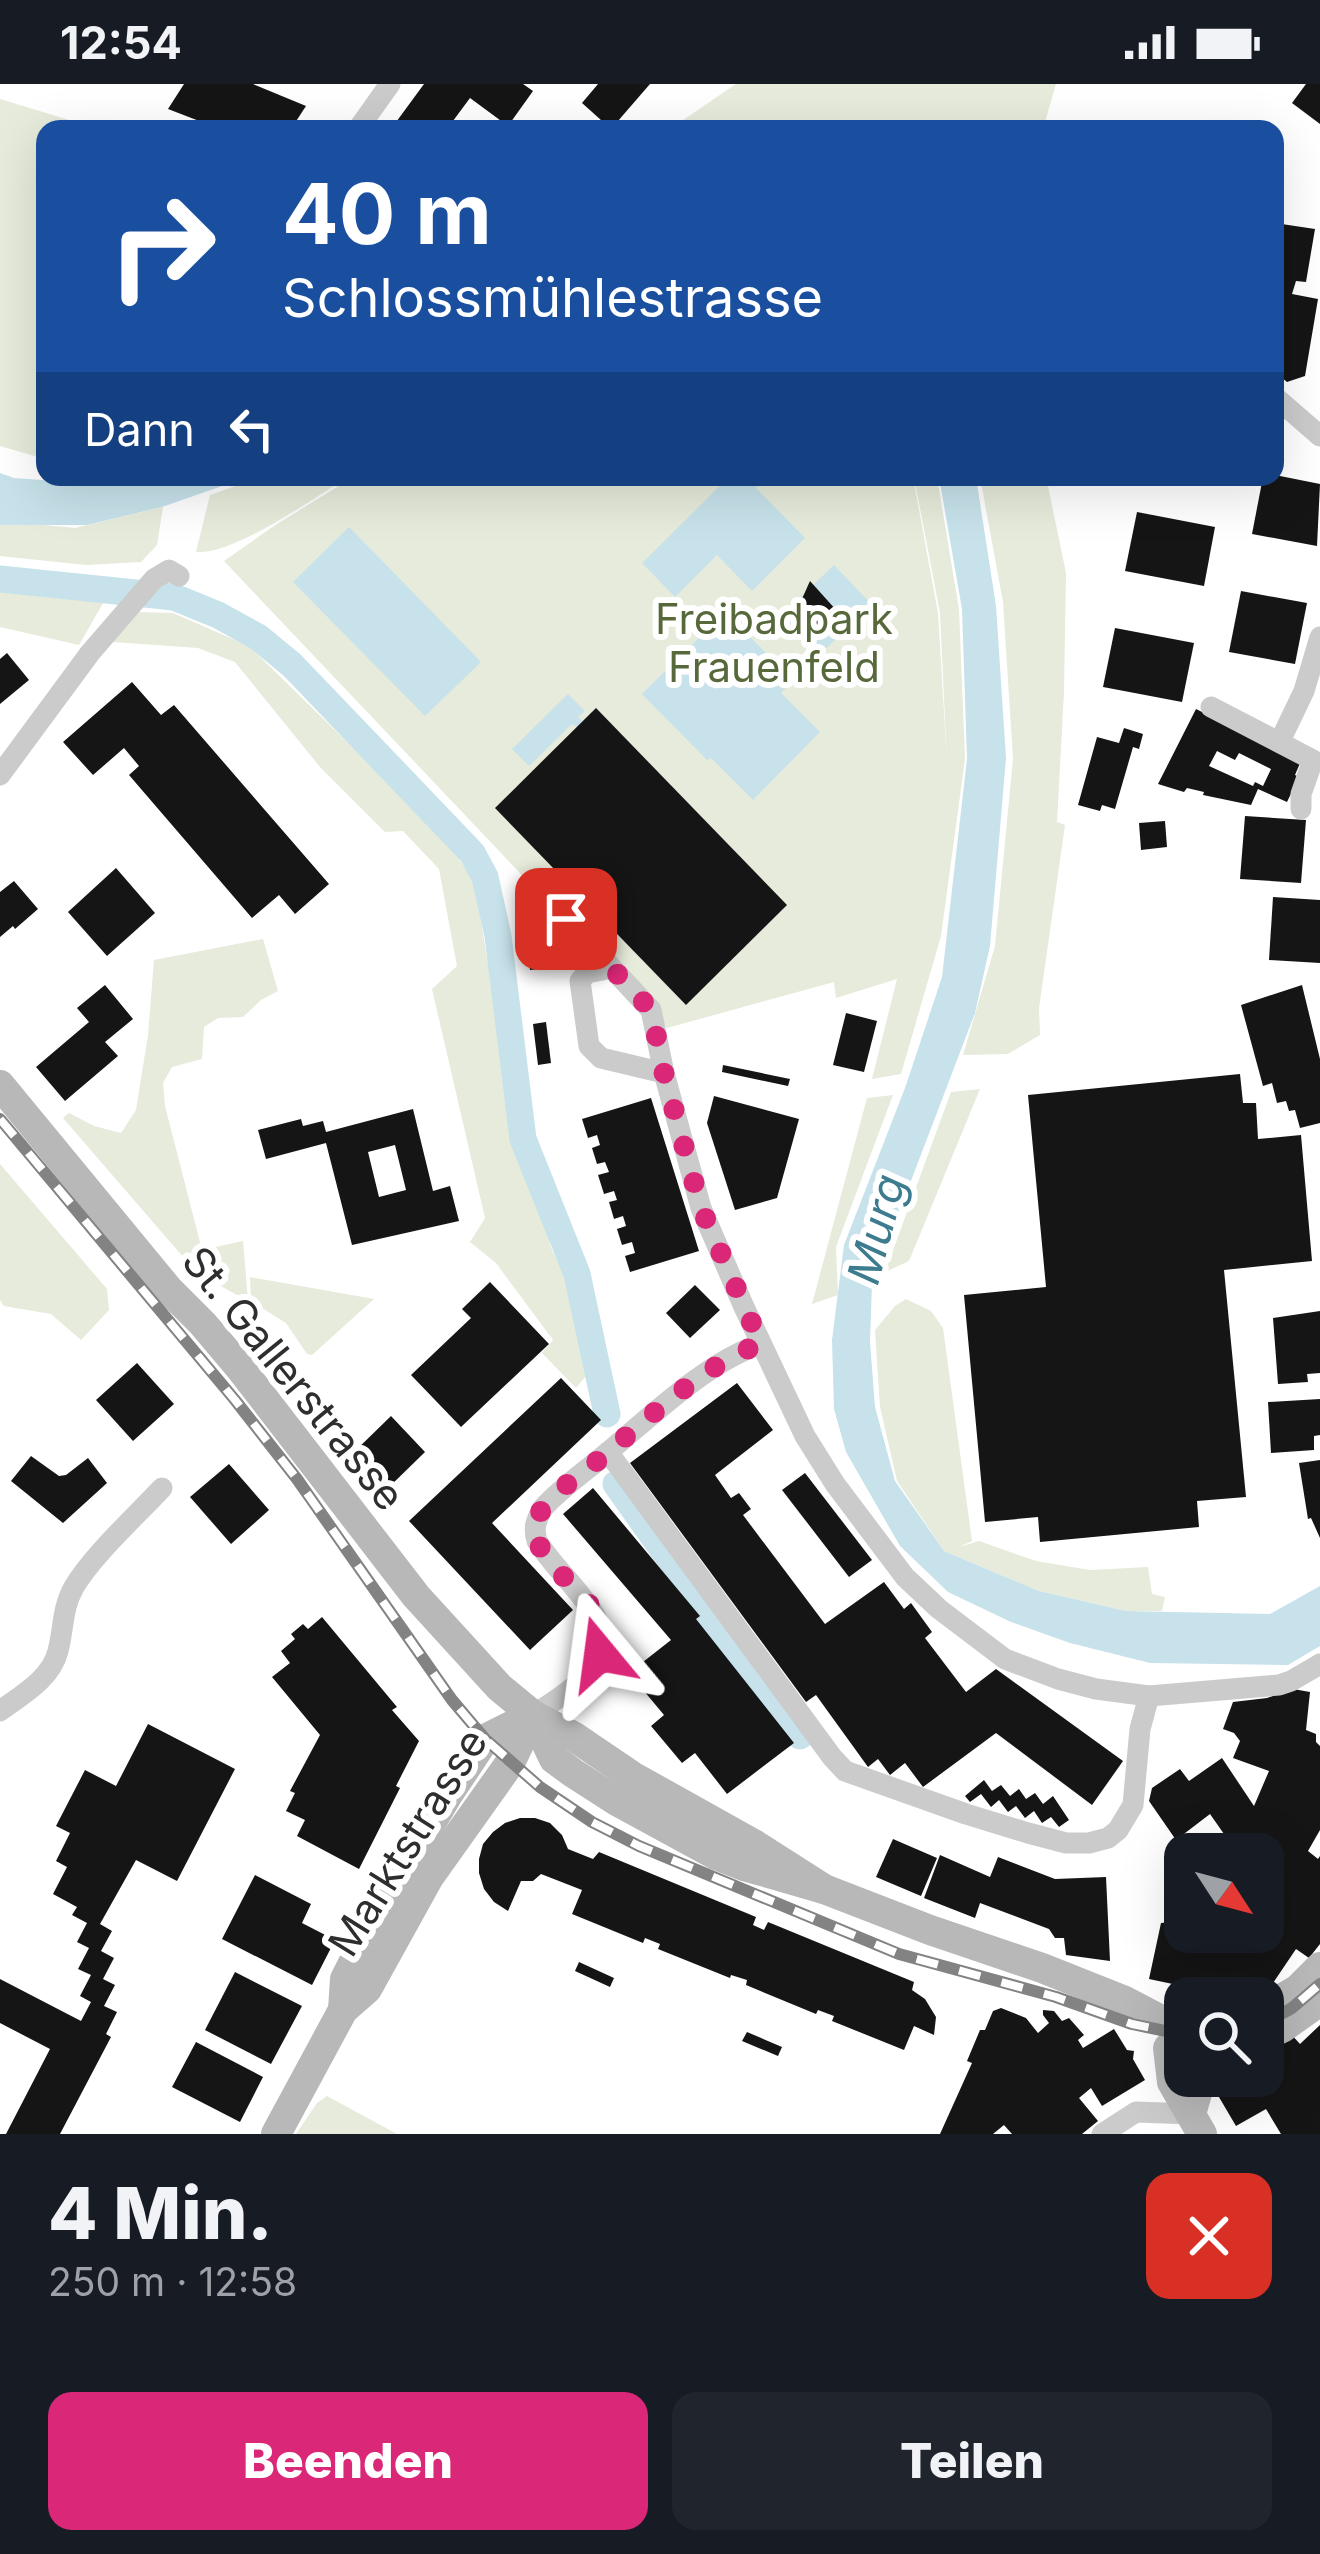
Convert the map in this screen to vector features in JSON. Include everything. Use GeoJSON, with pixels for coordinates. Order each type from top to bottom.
{"type":"FeatureCollection","features":[{"type":"Feature","properties":{"kind":"main road","name":"St. Gallerstrasse"},"geometry":{"type":"LineString","coordinates":[[0,1085],[168,1289],[227,1351],[416,1596],[470,1658],[533,1715],[554,1759],[615,1800],[716,1855],[1042,1968],[1125,2001],[1164,2028]]}},
{"type":"Feature","properties":{"kind":"main road","name":"Marktstrasse"},"geometry":{"type":"LineString","coordinates":[[276,2134],[343,2010],[345,1979],[382,1904],[447,1796],[485,1739],[533,1715]]}},
{"type":"Feature","properties":{"kind":"main road"},"geometry":{"type":"LineString","coordinates":[[1284,1997],[1320,1967]]}},
{"type":"Feature","properties":{"kind":"main road"},"geometry":{"type":"LineString","coordinates":[[1284,2027],[1320,2001]]}},
{"type":"Feature","properties":{"kind":"main road"},"geometry":{"type":"LineString","coordinates":[[1181,2097],[1197,2124]]}},
{"type":"Feature","properties":{"kind":"street"},"geometry":{"type":"LineString","coordinates":[[364,120],[390,84]]}},
{"type":"Feature","properties":{"kind":"street"},"geometry":{"type":"LineString","coordinates":[[1284,405],[1320,436]]}},
{"type":"Feature","properties":{"kind":"street"},"geometry":{"type":"LineString","coordinates":[[0,776],[90,652],[142,592],[169,570],[179,576]]}},
{"type":"Feature","properties":{"kind":"street"},"geometry":{"type":"LineString","coordinates":[[1280,741],[1304,692],[1320,637]]}},
{"type":"Feature","properties":{"kind":"street"},"geometry":{"type":"LineString","coordinates":[[1211,707],[1313,760],[1301,809]]}},
{"type":"Feature","properties":{"kind":"street"},"geometry":{"type":"LineString","coordinates":[[544,895],[651,1010],[701,1208],[761,1344],[824,1466],[890,1559],[921,1593],[1005,1659],[1096,1689],[1149,1696],[1279,1685],[1320,1664]]}},
{"type":"Feature","properties":{"kind":"street"},"geometry":{"type":"LineString","coordinates":[[611,968],[587,973],[580,981],[590,1046],[601,1058],[664,1073]]}},
{"type":"Feature","properties":{"kind":"street"},"geometry":{"type":"LineString","coordinates":[[533,1715],[585,1676],[598,1659],[603,1637],[594,1612],[537,1541],[536,1521],[552,1498],[714,1368],[761,1344]]}},
{"type":"Feature","properties":{"kind":"street"},"geometry":{"type":"LineString","coordinates":[[608,1452],[845,1771],[965,1814],[1066,1843],[1089,1843],[1108,1838],[1127,1819],[1133,1805],[1140,1729],[1149,1696]]}},
{"type":"Feature","properties":{"kind":"street"},"geometry":{"type":"LineString","coordinates":[[0,1711],[48,1671],[58,1653],[67,1600],[78,1580],[162,1488]]}},
{"type":"Feature","properties":{"kind":"street"},"geometry":{"type":"LineString","coordinates":[[1102,2134],[1136,2112],[1197,2124]]}},
{"type":"Feature","properties":{"kind":"green space"},"geometry":{"type":"Polygon","coordinates":[[[736,84],[1056,84],[1046,120],[683,120],[736,84]]]}},
{"type":"Feature","properties":{"kind":"green space"},"geometry":{"type":"Polygon","coordinates":[[[0,99],[69,120],[36,120],[36,456],[0,446],[0,99]]]}},
{"type":"Feature","properties":{"kind":"green space"},"geometry":{"type":"Polygon","coordinates":[[[236,486],[334,486],[249,537],[196,552],[210,495],[236,486]]]}},
{"type":"Feature","properties":{"kind":"green space","name":"Freibadpark Frauenfeld"},"geometry":{"type":"Polygon","coordinates":[[[339,486],[915,486],[938,613],[947,762],[940,613],[916,486],[938,486],[959,609],[965,759],[941,936],[901,1074],[872,1079],[897,979],[836,998],[834,982],[667,1028],[224,561],[339,486]]]}},
{"type":"Feature","properties":{"kind":"green space"},"geometry":{"type":"Polygon","coordinates":[[[982,486],[1048,486],[1066,573],[1057,822],[1065,825],[1039,1008],[1040,1035],[1008,1054],[963,1055],[995,946],[1013,759],[1003,602],[982,486]]]}},
{"type":"Feature","properties":{"kind":"green space"},"geometry":{"type":"Polygon","coordinates":[[[163,507],[157,545],[141,562],[86,565],[0,556],[0,521],[75,528],[163,507]]]}},
{"type":"Feature","properties":{"kind":"green space"},"geometry":{"type":"Polygon","coordinates":[[[0,585],[106,598],[79,645],[0,627],[0,585]]]}},
{"type":"Feature","properties":{"kind":"green space"},"geometry":{"type":"Polygon","coordinates":[[[136,612],[173,613],[249,646],[444,837],[474,881],[519,1145],[552,1250],[579,1304],[590,1371],[576,1388],[542,1353],[553,1340],[496,1263],[470,1242],[485,1218],[432,989],[457,966],[439,869],[403,831],[385,832],[320,767],[235,662],[198,648],[113,642],[136,612]]]}},
{"type":"Feature","properties":{"kind":"green space"},"geometry":{"type":"Polygon","coordinates":[[[263,939],[278,991],[243,1017],[218,1018],[204,1027],[202,1059],[172,1067],[163,1083],[202,1250],[243,1241],[248,1301],[197,1273],[63,1118],[69,1113],[121,1133],[136,1110],[154,960],[263,939]]]}},
{"type":"Feature","properties":{"kind":"green space"},"geometry":{"type":"Polygon","coordinates":[[[980,1089],[909,1261],[885,1272],[951,1092],[980,1089]]]}},
{"type":"Feature","properties":{"kind":"green space"},"geometry":{"type":"Polygon","coordinates":[[[893,1095],[836,1247],[838,1295],[812,1304],[867,1098],[893,1095]]]}},
{"type":"Feature","properties":{"kind":"green space"},"geometry":{"type":"Polygon","coordinates":[[[0,1164],[107,1289],[109,1310],[81,1340],[51,1314],[4,1306],[0,1300],[0,1164]]]}},
{"type":"Feature","properties":{"kind":"green space"},"geometry":{"type":"Polygon","coordinates":[[[250,1277],[374,1299],[312,1355],[286,1323],[251,1301],[250,1277]]]}},
{"type":"Feature","properties":{"kind":"green space"},"geometry":{"type":"Polygon","coordinates":[[[906,1299],[931,1311],[943,1328],[972,1541],[959,1547],[979,1541],[1036,1561],[1090,1570],[1148,1567],[1152,1594],[1165,1597],[1162,1611],[1126,1611],[1039,1591],[944,1551],[897,1481],[880,1407],[875,1330],[906,1299]]]}},
{"type":"Feature","properties":{"kind":"green space"},"geometry":{"type":"Polygon","coordinates":[[[327,2096],[397,2134],[296,2134],[327,2096]]]}},
{"type":"Feature","properties":{"kind":"water"},"geometry":{"type":"Polygon","coordinates":[[[0,473],[36,480],[36,486],[222,486],[87,525],[0,525],[0,473]]]}},
{"type":"Feature","properties":{"kind":"water"},"geometry":{"type":"Polygon","coordinates":[[[720,486],[757,486],[805,538],[752,591],[717,555],[675,597],[642,563],[720,486]]]}},
{"type":"Feature","properties":{"kind":"water","name":"Murg"},"geometry":{"type":"Polygon","coordinates":[[[941,486],[977,486],[996,606],[1006,758],[990,946],[975,1013],[872,1283],[875,1407],[895,1481],[944,1551],[1039,1591],[1126,1611],[1270,1614],[1320,1586],[1320,1646],[1288,1665],[1150,1663],[1070,1643],[948,1592],[900,1546],[846,1452],[834,1409],[832,1340],[844,1245],[942,977],[967,759],[962,609],[941,486]]]}},
{"type":"Feature","properties":{"kind":"water"},"geometry":{"type":"Polygon","coordinates":[[[349,527],[481,662],[425,716],[293,582],[349,527]]]}},
{"type":"Feature","properties":{"kind":"water"},"geometry":{"type":"Polygon","coordinates":[[[834,565],[872,605],[820,654],[782,615],[834,565]]]}},
{"type":"Feature","properties":{"kind":"water"},"geometry":{"type":"Polygon","coordinates":[[[725,612],[793,680],[781,693],[820,732],[753,800],[642,694],[725,612]]]}},
{"type":"Feature","properties":{"kind":"water"},"geometry":{"type":"Polygon","coordinates":[[[568,694],[585,711],[578,717],[582,721],[577,727],[572,724],[529,766],[512,749],[568,694]]]}},
{"type":"Feature","properties":{"kind":"building"},"geometry":{"type":"Polygon","coordinates":[[[184,84],[253,84],[306,106],[297,120],[197,120],[168,109],[184,84]]]}},
{"type":"Feature","properties":{"kind":"building"},"geometry":{"type":"Polygon","coordinates":[[[424,84],[523,84],[533,91],[512,120],[500,120],[470,98],[454,120],[398,120],[424,84]]]}},
{"type":"Feature","properties":{"kind":"building"},"geometry":{"type":"Polygon","coordinates":[[[598,84],[650,84],[619,120],[601,120],[582,103],[598,84]]]}},
{"type":"Feature","properties":{"kind":"building"},"geometry":{"type":"Polygon","coordinates":[[[1306,84],[1320,84],[1320,124],[1292,103],[1306,84]]]}},
{"type":"Feature","properties":{"kind":"building"},"geometry":{"type":"Polygon","coordinates":[[[1284,224],[1315,229],[1306,282],[1296,281],[1292,294],[1318,299],[1305,376],[1287,382],[1284,224]]]}},
{"type":"Feature","properties":{"kind":"building"},"geometry":{"type":"Polygon","coordinates":[[[1284,477],[1320,484],[1317,546],[1252,534],[1261,486],[1284,486],[1284,477]]]}},
{"type":"Feature","properties":{"kind":"building"},"geometry":{"type":"Polygon","coordinates":[[[1137,512],[1215,527],[1204,586],[1125,571],[1137,512]]]}},
{"type":"Feature","properties":{"kind":"building"},"geometry":{"type":"Polygon","coordinates":[[[810,581],[855,631],[784,639],[810,581]]]}},
{"type":"Feature","properties":{"kind":"building"},"geometry":{"type":"Polygon","coordinates":[[[1241,591],[1307,603],[1295,664],[1229,652],[1241,591]]]}},
{"type":"Feature","properties":{"kind":"building"},"geometry":{"type":"Polygon","coordinates":[[[1115,628],[1194,643],[1182,702],[1103,687],[1115,628]]]}},
{"type":"Feature","properties":{"kind":"building"},"geometry":{"type":"Polygon","coordinates":[[[7,653],[29,680],[0,704],[0,659],[7,653]]]}},
{"type":"Feature","properties":{"kind":"building"},"geometry":{"type":"Polygon","coordinates":[[[132,682],[161,715],[174,705],[329,884],[295,914],[279,895],[252,918],[129,775],[139,766],[124,748],[93,775],[63,742],[132,682]]]}},
{"type":"Feature","properties":{"kind":"building"},"geometry":{"type":"Polygon","coordinates":[[[596,708],[787,905],[686,1005],[495,808],[596,708]]]}},
{"type":"Feature","properties":{"kind":"building"},"geometry":{"type":"Polygon","coordinates":[[[1196,709],[1301,761],[1287,802],[1258,789],[1251,805],[1158,784],[1196,709]],[[1217,751],[1209,766],[1263,786],[1271,769],[1239,753],[1235,760],[1217,751]]]}},
{"type":"Feature","properties":{"kind":"building"},"geometry":{"type":"Polygon","coordinates":[[[1124,728],[1143,734],[1139,749],[1133,747],[1115,809],[1102,805],[1100,811],[1078,805],[1097,737],[1119,743],[1124,728]]]}},
{"type":"Feature","properties":{"kind":"building"},"geometry":{"type":"Polygon","coordinates":[[[1245,816],[1306,820],[1301,883],[1240,879],[1245,816]]]}},
{"type":"Feature","properties":{"kind":"building"},"geometry":{"type":"Polygon","coordinates":[[[1165,821],[1167,847],[1141,850],[1139,823],[1165,821]]]}},
{"type":"Feature","properties":{"kind":"building"},"geometry":{"type":"Polygon","coordinates":[[[116,868],[155,913],[107,956],[68,912],[116,868]]]}},
{"type":"Feature","properties":{"kind":"building"},"geometry":{"type":"Polygon","coordinates":[[[14,881],[38,909],[0,937],[0,892],[14,881]]]}},
{"type":"Feature","properties":{"kind":"building"},"geometry":{"type":"Polygon","coordinates":[[[1273,897],[1320,900],[1320,963],[1269,960],[1273,897]]]}},
{"type":"Feature","properties":{"kind":"building"},"geometry":{"type":"Polygon","coordinates":[[[531,901],[539,969],[530,970],[522,902],[531,901]]]}},
{"type":"Feature","properties":{"kind":"building"},"geometry":{"type":"Polygon","coordinates":[[[105,985],[133,1019],[105,1042],[118,1056],[65,1101],[36,1067],[89,1022],[77,1008],[105,985]]]}},
{"type":"Feature","properties":{"kind":"building"},"geometry":{"type":"Polygon","coordinates":[[[1302,985],[1320,1059],[1320,1123],[1300,1128],[1295,1110],[1289,1111],[1286,1101],[1277,1103],[1272,1083],[1263,1086],[1241,1005],[1302,985]]]}},
{"type":"Feature","properties":{"kind":"building"},"geometry":{"type":"Polygon","coordinates":[[[846,1013],[877,1021],[864,1072],[833,1065],[846,1013]]]}},
{"type":"Feature","properties":{"kind":"building"},"geometry":{"type":"Polygon","coordinates":[[[546,1022],[551,1063],[538,1065],[533,1024],[546,1022]]]}},
{"type":"Feature","properties":{"kind":"building"},"geometry":{"type":"Polygon","coordinates":[[[723,1065],[790,1079],[788,1086],[722,1072],[723,1065]]]}},
{"type":"Feature","properties":{"kind":"building"},"geometry":{"type":"Polygon","coordinates":[[[1240,1074],[1243,1103],[1256,1103],[1258,1139],[1301,1135],[1312,1261],[1224,1270],[1246,1497],[1197,1501],[1199,1527],[1040,1542],[1038,1517],[985,1522],[964,1295],[1046,1287],[1028,1095],[1240,1074]]]}},
{"type":"Feature","properties":{"kind":"building"},"geometry":{"type":"Polygon","coordinates":[[[714,1096],[799,1119],[777,1198],[735,1210],[707,1123],[714,1096]]]}},
{"type":"Feature","properties":{"kind":"building"},"geometry":{"type":"Polygon","coordinates":[[[651,1098],[699,1251],[630,1272],[625,1256],[635,1253],[632,1242],[622,1245],[617,1229],[626,1226],[623,1216],[614,1219],[609,1202],[617,1200],[614,1191],[604,1194],[598,1175],[609,1172],[605,1162],[597,1164],[592,1148],[600,1145],[597,1135],[588,1138],[582,1119],[651,1098]]]}},
{"type":"Feature","properties":{"kind":"building"},"geometry":{"type":"Polygon","coordinates":[[[413,1109],[433,1191],[450,1186],[459,1221],[352,1245],[326,1143],[266,1159],[258,1130],[301,1119],[303,1126],[323,1121],[326,1132],[413,1109]],[[395,1145],[368,1152],[379,1197],[406,1190],[395,1145]]]}},
{"type":"Feature","properties":{"kind":"building"},"geometry":{"type":"Polygon","coordinates":[[[490,1282],[549,1344],[461,1427],[411,1375],[471,1318],[462,1309],[490,1282]]]}},
{"type":"Feature","properties":{"kind":"building"},"geometry":{"type":"Polygon","coordinates":[[[695,1285],[720,1310],[690,1338],[666,1313],[695,1285]]]}},
{"type":"Feature","properties":{"kind":"building"},"geometry":{"type":"Polygon","coordinates":[[[1320,1311],[1320,1373],[1307,1374],[1308,1382],[1278,1384],[1273,1318],[1320,1311]]]}},
{"type":"Feature","properties":{"kind":"building"},"geometry":{"type":"Polygon","coordinates":[[[137,1363],[174,1404],[133,1441],[96,1400],[137,1363]]]}},
{"type":"Feature","properties":{"kind":"building"},"geometry":{"type":"Polygon","coordinates":[[[561,1378],[601,1420],[492,1523],[573,1610],[530,1650],[409,1521],[561,1378]]]}},
{"type":"Feature","properties":{"kind":"building"},"geometry":{"type":"Polygon","coordinates":[[[737,1383],[773,1430],[715,1475],[731,1498],[739,1493],[751,1509],[743,1515],[825,1624],[884,1582],[904,1609],[911,1603],[932,1632],[925,1638],[966,1692],[996,1669],[1123,1761],[1092,1805],[996,1733],[923,1787],[905,1763],[890,1775],[878,1759],[868,1767],[816,1695],[806,1702],[630,1463],[737,1383]]]}},
{"type":"Feature","properties":{"kind":"building"},"geometry":{"type":"Polygon","coordinates":[[[1320,1399],[1320,1435],[1314,1436],[1314,1450],[1271,1453],[1268,1402],[1320,1399]]]}},
{"type":"Feature","properties":{"kind":"building"},"geometry":{"type":"Polygon","coordinates":[[[391,1416],[425,1452],[384,1492],[350,1456],[391,1416]]]}},
{"type":"Feature","properties":{"kind":"building"},"geometry":{"type":"Polygon","coordinates":[[[31,1456],[59,1476],[88,1458],[107,1483],[63,1523],[11,1481],[31,1456]]]}},
{"type":"Feature","properties":{"kind":"building"},"geometry":{"type":"Polygon","coordinates":[[[1320,1460],[1320,1538],[1308,1519],[1299,1463],[1320,1460]]]}},
{"type":"Feature","properties":{"kind":"building"},"geometry":{"type":"Polygon","coordinates":[[[229,1464],[269,1510],[231,1544],[190,1497],[229,1464]]]}},
{"type":"Feature","properties":{"kind":"building"},"geometry":{"type":"Polygon","coordinates":[[[805,1473],[872,1560],[849,1577],[782,1490],[805,1473]]]}},
{"type":"Feature","properties":{"kind":"building"},"geometry":{"type":"Polygon","coordinates":[[[593,1488],[700,1616],[696,1619],[794,1743],[727,1794],[695,1753],[682,1763],[651,1726],[664,1715],[629,1673],[671,1640],[563,1514],[593,1488]]]}},
{"type":"Feature","properties":{"kind":"building"},"geometry":{"type":"Polygon","coordinates":[[[322,1617],[397,1707],[392,1710],[419,1741],[359,1869],[297,1836],[305,1820],[286,1811],[295,1793],[290,1791],[320,1735],[272,1677],[290,1663],[281,1651],[295,1639],[291,1634],[303,1624],[308,1629],[322,1617]]]}},
{"type":"Feature","properties":{"kind":"building"},"geometry":{"type":"Polygon","coordinates":[[[1293,1689],[1310,1692],[1306,1730],[1316,1734],[1320,1746],[1320,1830],[1308,1851],[1320,1856],[1320,1944],[1309,1958],[1296,1949],[1277,1977],[1149,1979],[1161,1923],[1164,1953],[1284,1953],[1284,1833],[1223,1833],[1210,1814],[1185,1833],[1171,1833],[1149,1801],[1152,1788],[1180,1769],[1189,1781],[1222,1758],[1254,1806],[1269,1771],[1233,1758],[1240,1741],[1223,1729],[1233,1702],[1293,1689]]]}},
{"type":"Feature","properties":{"kind":"building"},"geometry":{"type":"Polygon","coordinates":[[[148,1724],[235,1769],[177,1881],[136,1860],[100,1924],[112,1931],[101,1951],[114,1958],[103,1979],[115,1985],[104,2006],[117,2012],[106,2034],[111,2037],[60,2134],[6,2134],[50,2049],[0,2023],[0,1979],[81,2021],[91,2002],[80,1996],[91,1975],[78,1969],[89,1948],[77,1942],[87,1923],[72,1915],[77,1907],[53,1894],[67,1867],[56,1861],[70,1833],[56,1826],[85,1770],[116,1786],[148,1724]]]}},
{"type":"Feature","properties":{"kind":"building"},"geometry":{"type":"Polygon","coordinates":[[[984,1780],[992,1791],[1001,1785],[1010,1796],[1019,1789],[1026,1799],[1035,1793],[1043,1804],[1053,1796],[1069,1820],[1059,1827],[1051,1817],[1042,1823],[1034,1811],[1025,1818],[1016,1806],[1008,1812],[999,1800],[991,1807],[981,1794],[970,1802],[965,1796],[984,1780]]]}},
{"type":"Feature","properties":{"kind":"building"},"geometry":{"type":"Polygon","coordinates":[[[520,1818],[550,1823],[568,1849],[593,1859],[599,1852],[756,1917],[753,1925],[764,1930],[768,1922],[914,1982],[912,1990],[925,1999],[936,2017],[934,2035],[914,2026],[904,2050],[832,2021],[834,2016],[818,2010],[816,2014],[746,1985],[747,1980],[730,1978],[658,1949],[660,1944],[645,1938],[643,1943],[572,1914],[582,1890],[541,1874],[533,1881],[521,1881],[508,1911],[484,1889],[479,1859],[493,1832],[520,1818]]]}},
{"type":"Feature","properties":{"kind":"building"},"geometry":{"type":"Polygon","coordinates":[[[893,1839],[937,1858],[921,1896],[876,1877],[893,1839]]]}},
{"type":"Feature","properties":{"kind":"building"},"geometry":{"type":"Polygon","coordinates":[[[940,1855],[990,1877],[998,1857],[1055,1879],[1106,1877],[1110,1961],[1066,1955],[1064,1938],[980,1903],[975,1918],[924,1898],[940,1855]]]}},
{"type":"Feature","properties":{"kind":"building"},"geometry":{"type":"Polygon","coordinates":[[[255,1875],[311,1904],[302,1923],[335,1940],[312,1985],[222,1939],[255,1875]]]}},
{"type":"Feature","properties":{"kind":"building"},"geometry":{"type":"Polygon","coordinates":[[[579,1962],[614,1978],[610,1987],[575,1971],[579,1962]]]}},
{"type":"Feature","properties":{"kind":"building"},"geometry":{"type":"Polygon","coordinates":[[[235,1972],[302,2006],[271,2064],[205,2030],[235,1972]]]}},
{"type":"Feature","properties":{"kind":"building"},"geometry":{"type":"Polygon","coordinates":[[[1001,2008],[1026,2018],[1038,2033],[1049,2023],[1043,2010],[1054,2011],[1062,2021],[1069,2018],[1084,2035],[1078,2040],[1083,2048],[1114,2029],[1127,2050],[1134,2051],[1133,2059],[1145,2080],[1102,2106],[1091,2088],[1079,2098],[1098,2121],[1082,2134],[1012,2134],[1004,2125],[993,2134],[940,2134],[972,2063],[967,2061],[980,2030],[985,2030],[993,2011],[1001,2008]]]}},
{"type":"Feature","properties":{"kind":"building"},"geometry":{"type":"Polygon","coordinates":[[[1320,2025],[1320,2134],[1281,2134],[1266,2109],[1236,2126],[1219,2097],[1284,2097],[1284,2037],[1290,2033],[1300,2044],[1320,2025]]]}},
{"type":"Feature","properties":{"kind":"building"},"geometry":{"type":"Polygon","coordinates":[[[747,2032],[782,2047],[778,2056],[742,2041],[747,2032]]]}},
{"type":"Feature","properties":{"kind":"building"},"geometry":{"type":"Polygon","coordinates":[[[196,2042],[263,2077],[240,2122],[172,2087],[196,2042]]]}},
{"type":"Feature","properties":{"kind":"waterway"},"geometry":{"type":"LineString","coordinates":[[0,579],[174,597],[258,637],[292,665],[472,853],[485,877],[498,936],[523,1139],[577,1274],[607,1414]]}},
{"type":"Feature","properties":{"kind":"waterway"},"geometry":{"type":"LineString","coordinates":[[616,1484],[724,1631]]}},
{"type":"Feature","properties":{"kind":"waterway"},"geometry":{"type":"LineString","coordinates":[[709,1617],[719,1644],[733,1661],[748,1666],[800,1736]]}},
{"type":"Feature","properties":{"kind":"railway"},"geometry":{"type":"LineString","coordinates":[[0,1119],[297,1479],[452,1700],[485,1739],[540,1787],[639,1846],[899,1954],[1164,2031]]}},
{"type":"Feature","properties":{"kind":"railway"},"geometry":{"type":"LineString","coordinates":[[1284,2012],[1320,1984]]}},
{"type":"Feature","properties":{"kind":"route"},"geometry":{"type":"LineString","coordinates":[[566,919],[651,1010],[701,1208],[761,1344],[728,1358],[542,1508],[534,1532],[537,1541],[598,1619],[603,1637],[600,1654]]}}]}
